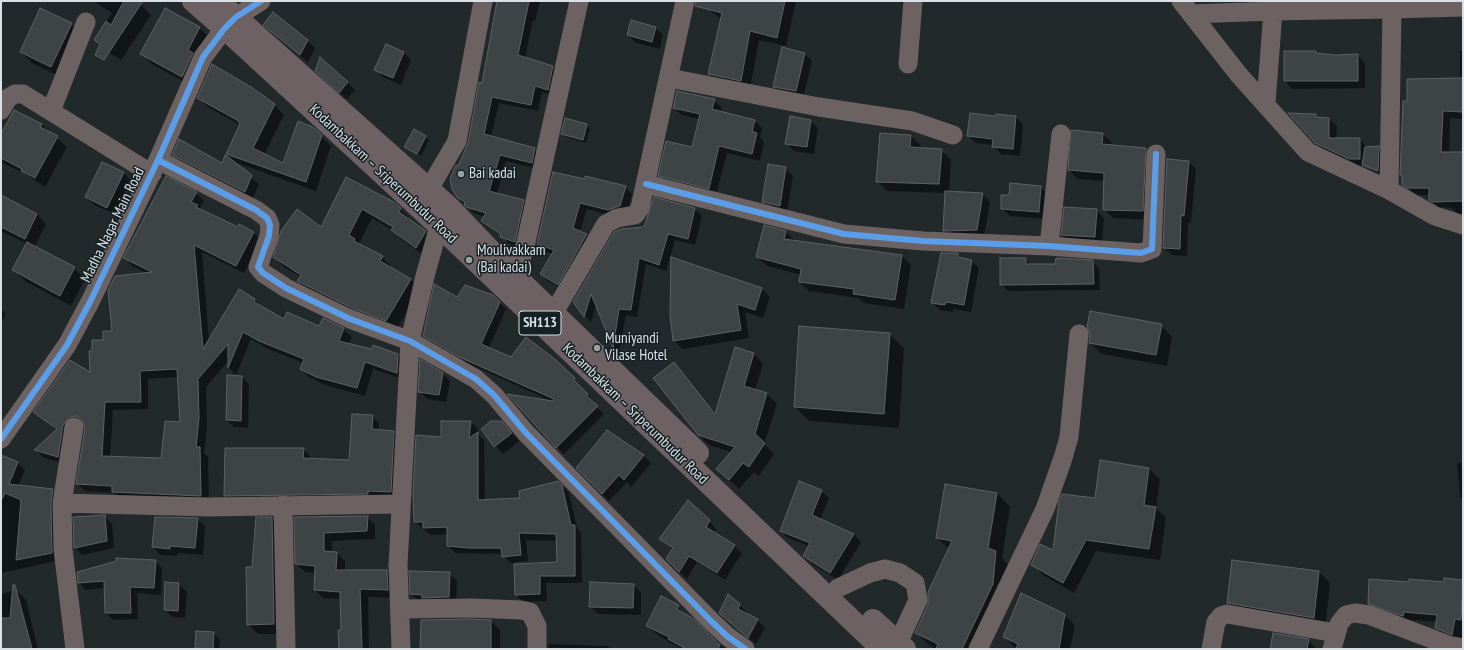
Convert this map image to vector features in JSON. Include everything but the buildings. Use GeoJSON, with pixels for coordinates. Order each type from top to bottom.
{"type":"FeatureCollection","features":[{"type":"Feature","properties":{"kind":"main road","name":"Kodambakkam – Sriperumbudur Road"},"geometry":{"type":"LineString","coordinates":[[193,1],[230,23],[445,217],[516,277],[549,320],[774,526],[802,555],[838,588],[895,647]]}},
{"type":"Feature","properties":{"kind":"main road","name":"Kodambakkam – Sriperumbudur Road"},"geometry":{"type":"LineString","coordinates":[[218,1],[230,23]]}},
{"type":"Feature","properties":{"kind":"main road","name":"Kodambakkam – Sriperumbudur Road"},"geometry":{"type":"LineString","coordinates":[[445,217],[549,320],[895,647]]}},
{"type":"Feature","properties":{"kind":"street"},"geometry":{"type":"LineString","coordinates":[[230,23],[261,1]]}},
{"type":"Feature","properties":{"kind":"street"},"geometry":{"type":"LineString","coordinates":[[422,196],[457,141],[483,1]]}},
{"type":"Feature","properties":{"kind":"street"},"geometry":{"type":"LineString","coordinates":[[516,277],[526,242],[579,1]]}},
{"type":"Feature","properties":{"kind":"street"},"geometry":{"type":"LineString","coordinates":[[549,320],[606,224],[617,218],[635,215],[640,208],[685,1]]}},
{"type":"Feature","properties":{"kind":"street"},"geometry":{"type":"LineString","coordinates":[[908,64],[913,1]]}},
{"type":"Feature","properties":{"kind":"street"},"geometry":{"type":"LineString","coordinates":[[1389,190],[1392,5]]}},
{"type":"Feature","properties":{"kind":"street"},"geometry":{"type":"LineString","coordinates":[[1186,8],[1392,5],[1463,7]]}},
{"type":"Feature","properties":{"kind":"street"},"geometry":{"type":"LineString","coordinates":[[1266,102],[1273,6]]}},
{"type":"Feature","properties":{"kind":"street"},"geometry":{"type":"LineString","coordinates":[[1186,8],[1239,75],[1266,102],[1308,152],[1389,190],[1435,216],[1463,225]]}},
{"type":"Feature","properties":{"kind":"street"},"geometry":{"type":"LineString","coordinates":[[51,111],[86,22]]}},
{"type":"Feature","properties":{"kind":"street","name":"Madha Nagar Main Road"},"geometry":{"type":"LineString","coordinates":[[1,438],[67,345],[90,302],[155,167],[203,57],[230,23]]}},
{"type":"Feature","properties":{"kind":"street"},"geometry":{"type":"LineString","coordinates":[[669,78],[819,107],[912,121],[953,134]]}},
{"type":"Feature","properties":{"kind":"street"},"geometry":{"type":"LineString","coordinates":[[1,110],[8,98],[15,94],[22,94],[155,167],[256,210],[267,218],[270,225],[269,236],[258,267],[263,273],[286,288],[350,319],[410,341],[476,379],[494,395],[526,434],[608,517],[722,631],[745,649]]}},
{"type":"Feature","properties":{"kind":"street"},"geometry":{"type":"LineString","coordinates":[[1049,246],[1061,134]]}},
{"type":"Feature","properties":{"kind":"street"},"geometry":{"type":"LineString","coordinates":[[646,184],[844,234],[923,241],[1049,246],[1141,253],[1152,249],[1156,154]]}},
{"type":"Feature","properties":{"kind":"street"},"geometry":{"type":"LineString","coordinates":[[401,649],[398,565],[410,341],[425,276],[445,217]]}},
{"type":"Feature","properties":{"kind":"street"},"geometry":{"type":"LineString","coordinates":[[978,649],[1045,509],[1063,458],[1069,437],[1080,334]]}},
{"type":"Feature","properties":{"kind":"street"},"geometry":{"type":"LineString","coordinates":[[74,427],[62,503],[63,549],[75,649]]}},
{"type":"Feature","properties":{"kind":"street"},"geometry":{"type":"LineString","coordinates":[[62,503],[208,507],[401,504]]}},
{"type":"Feature","properties":{"kind":"street"},"geometry":{"type":"LineString","coordinates":[[283,505],[286,649]]}},
{"type":"Feature","properties":{"kind":"street"},"geometry":{"type":"LineString","coordinates":[[838,588],[870,573],[885,569],[900,573],[915,584],[918,600],[895,647]]}},
{"type":"Feature","properties":{"kind":"street"},"geometry":{"type":"LineString","coordinates":[[400,609],[478,608],[521,610],[530,612],[537,626],[537,649]]}},
{"type":"Feature","properties":{"kind":"street"},"geometry":{"type":"LineString","coordinates":[[1211,649],[1216,622],[1221,616],[1227,614],[1334,641],[1339,624],[1346,615],[1355,613],[1369,615],[1452,647]]}},
{"type":"Feature","properties":{"kind":"cycle path"},"geometry":{"type":"LineString","coordinates":[[1,439],[67,345],[90,302],[158,160],[203,57],[224,29],[236,17],[261,1]]}},
{"type":"Feature","properties":{"kind":"cycle path"},"geometry":{"type":"LineString","coordinates":[[646,184],[844,234],[923,241],[1049,246],[1141,253],[1152,249],[1156,154]]}},
{"type":"Feature","properties":{"kind":"cycle path"},"geometry":{"type":"LineString","coordinates":[[158,160],[256,210],[267,218],[270,225],[269,236],[258,267],[263,273],[286,288],[350,319],[410,341],[476,379],[494,395],[526,433],[711,621],[727,636],[745,649]]}},
{"type":"Feature","properties":{"kind":"place","name":"Bai kadai"},"geometry":{"type":"Point","coordinates":[461,174]}},
{"type":"Feature","properties":{"kind":"place","name":"Moulivakkam (Bai kadai)"},"geometry":{"type":"Point","coordinates":[469,260]}},
{"type":"Feature","properties":{"kind":"place","name":"Muniyandi Vilase Hotel"},"geometry":{"type":"Point","coordinates":[597,348]}}]}
